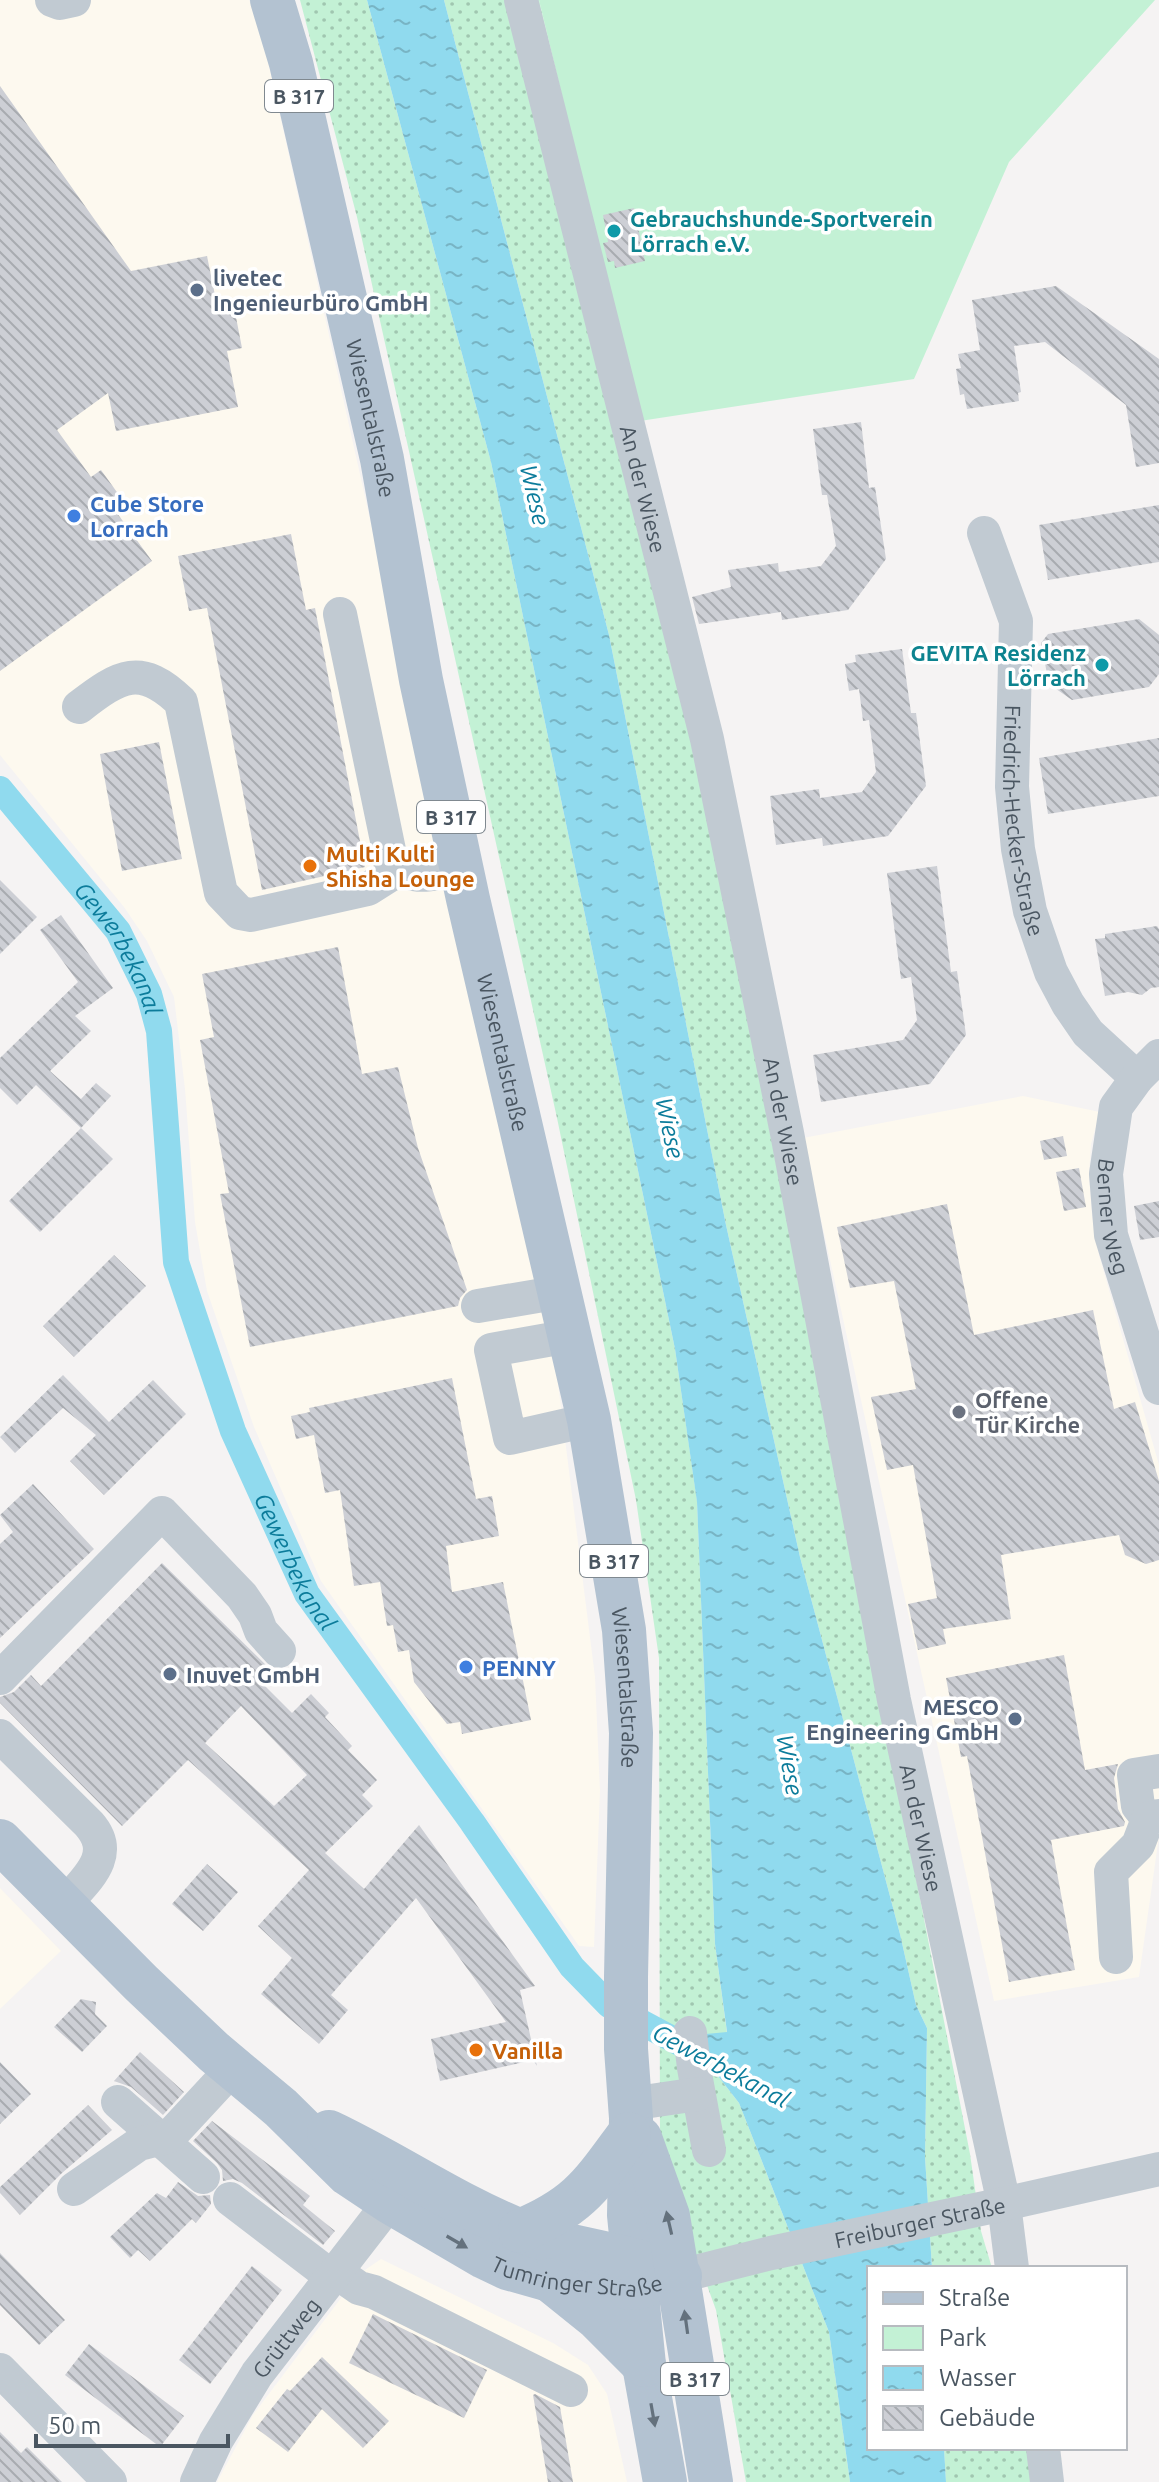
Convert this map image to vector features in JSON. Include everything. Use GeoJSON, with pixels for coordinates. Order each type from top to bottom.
{"type":"FeatureCollection","features":[{"type":"Feature","properties":{"kind":"main road","name":"Wiesentalstraße"},"geometry":{"type":"LineString","coordinates":[[272,0],[291,63],[382,459],[421,680],[589,1420],[624,1630],[629,1686],[626,2049],[630,2118]]}},
{"type":"Feature","properties":{"kind":"main road","name":"Tumringer Straße"},"geometry":{"type":"LineString","coordinates":[[0,1841],[141,1983],[233,2068],[281,2108],[366,2149],[401,2190],[484,2257],[507,2268],[550,2280],[634,2274],[680,2276]]}},
{"type":"Feature","properties":{"kind":"main road"},"geometry":{"type":"LineString","coordinates":[[520,2231],[550,2219],[579,2197],[630,2118]]}},
{"type":"Feature","properties":{"kind":"main road","name":"B 317"},"geometry":{"type":"LineString","coordinates":[[630,2118],[629,2215],[634,2274],[644,2365],[665,2482]]}},
{"type":"Feature","properties":{"kind":"main road","name":"B 317"},"geometry":{"type":"LineString","coordinates":[[630,2118],[668,2216],[711,2482]]}},
{"type":"Feature","properties":{"kind":"main road","name":"Tumringer Straße"},"geometry":{"type":"LineString","coordinates":[[401,2190],[461,2206],[634,2274]]}},
{"type":"Feature","properties":{"kind":"main road"},"geometry":{"type":"LineString","coordinates":[[550,2280],[596,2317],[644,2365]]}},
{"type":"Feature","properties":{"kind":"street"},"geometry":{"type":"LineString","coordinates":[[52,0],[60,3],[74,0]]}},
{"type":"Feature","properties":{"kind":"street","name":"An der Wiese"},"geometry":{"type":"LineString","coordinates":[[521,0],[707,739],[790,1148],[894,1700],[970,2052],[995,2206],[1011,2260]]}},
{"type":"Feature","properties":{"kind":"street","name":"Friedrich-Hecker-Straße"},"geometry":{"type":"LineString","coordinates":[[984,533],[1016,621],[1012,787],[1018,849],[1030,911],[1051,972],[1088,1033],[1148,1067]]}},
{"type":"Feature","properties":{"kind":"street"},"geometry":{"type":"LineString","coordinates":[[340,614],[385,842],[398,870],[412,875],[462,869]]}},
{"type":"Feature","properties":{"kind":"street"},"geometry":{"type":"LineString","coordinates":[[79,707],[107,685],[137,676],[164,686],[181,702],[221,893],[240,913],[251,915],[368,889],[398,870]]}},
{"type":"Feature","properties":{"kind":"street","name":"Berner Weg"},"geometry":{"type":"LineString","coordinates":[[1148,1067],[1116,1107],[1106,1174],[1111,1235],[1159,1388]]}},
{"type":"Feature","properties":{"kind":"street"},"geometry":{"type":"LineString","coordinates":[[478,1306],[561,1292]]}},
{"type":"Feature","properties":{"kind":"street"},"geometry":{"type":"LineString","coordinates":[[570,1336],[491,1350],[510,1438],[589,1420]]}},
{"type":"Feature","properties":{"kind":"street"},"geometry":{"type":"LineString","coordinates":[[0,1678],[162,1513],[242,1596],[254,1612],[261,1631],[279,1651]]}},
{"type":"Feature","properties":{"kind":"street"},"geometry":{"type":"LineString","coordinates":[[0,1736],[100,1838],[102,1848],[97,1864],[64,1905]]}},
{"type":"Feature","properties":{"kind":"street"},"geometry":{"type":"LineString","coordinates":[[1116,1957],[1111,1872],[1138,1845],[1154,1818],[1138,1806],[1134,1775],[1159,1771]]}},
{"type":"Feature","properties":{"kind":"street"},"geometry":{"type":"LineString","coordinates":[[690,2033],[709,2150]]}},
{"type":"Feature","properties":{"kind":"street"},"geometry":{"type":"LineString","coordinates":[[74,2189],[139,2144],[170,2136],[233,2068]]}},
{"type":"Feature","properties":{"kind":"street"},"geometry":{"type":"LineString","coordinates":[[630,2118],[696,2081]]}},
{"type":"Feature","properties":{"kind":"street"},"geometry":{"type":"LineString","coordinates":[[118,2102],[203,2177]]}},
{"type":"Feature","properties":{"kind":"street","name":"Freiburger Straße"},"geometry":{"type":"LineString","coordinates":[[680,2276],[771,2253],[1159,2169]]}},
{"type":"Feature","properties":{"kind":"street","name":"Grüttweg"},"geometry":{"type":"LineString","coordinates":[[197,2482],[216,2441],[257,2374],[401,2190]]}},
{"type":"Feature","properties":{"kind":"street"},"geometry":{"type":"LineString","coordinates":[[230,2199],[334,2275],[571,2390]]}},
{"type":"Feature","properties":{"kind":"street"},"geometry":{"type":"LineString","coordinates":[[0,2370],[110,2482]]}},
{"type":"Feature","properties":{"kind":"street"},"geometry":{"type":"LineString","coordinates":[[1043,2450],[1047,2482]]}},
{"type":"Feature","properties":{"kind":"shaded area"},"geometry":{"type":"Polygon","coordinates":[[[0,0],[249,0],[259,21],[552,1336],[595,1677],[600,1791],[594,1947],[579,1946],[321,1581],[254,1427],[207,1291],[195,1222],[185,1089],[174,997],[147,941],[124,907],[0,755],[0,0]]]}},
{"type":"Feature","properties":{"kind":"shaded area"},"geometry":{"type":"Polygon","coordinates":[[[1023,1096],[1100,1112],[1091,1144],[1089,1175],[1092,1215],[1099,1255],[1159,1465],[1159,1836],[1139,1977],[994,2001],[803,1138],[1023,1096]]]}},
{"type":"Feature","properties":{"kind":"shaded area"},"geometry":{"type":"Polygon","coordinates":[[[0,1888],[61,1951],[0,2009],[0,1888]]]}},
{"type":"Feature","properties":{"kind":"shaded area"},"geometry":{"type":"Polygon","coordinates":[[[381,2259],[553,2343],[588,2365],[607,2394],[627,2482],[217,2482],[253,2415],[359,2274],[381,2259]]]}},
{"type":"Feature","properties":{"kind":"green space"},"geometry":{"type":"Polygon","coordinates":[[[300,0],[367,0],[491,462],[675,1349],[697,1501],[715,1944],[727,2033],[718,2076],[739,2103],[829,2332],[850,2482],[746,2482],[716,2310],[660,2156],[659,1658],[636,1500],[557,1118],[357,217],[300,0]]]}},
{"type":"Feature","properties":{"kind":"green space"},"geometry":{"type":"Polygon","coordinates":[[[444,0],[539,0],[598,253],[970,2154],[981,2231],[991,2266],[932,2266],[925,2157],[927,2028],[916,2005],[800,1557],[726,1225],[609,635],[444,0]]]}},
{"type":"Feature","properties":{"kind":"green space"},"geometry":{"type":"Polygon","coordinates":[[[539,0],[1155,0],[1009,162],[914,379],[640,421],[539,0]]]}},
{"type":"Feature","properties":{"kind":"green space"},"geometry":{"type":"Polygon","coordinates":[[[944,2450],[1051,2450],[1061,2482],[946,2482],[944,2450]]]}},
{"type":"Feature","properties":{"kind":"water","name":"Wiese"},"geometry":{"type":"Polygon","coordinates":[[[367,0],[444,0],[609,635],[726,1225],[800,1557],[916,2005],[927,2028],[925,2157],[932,2266],[867,2266],[867,2450],[944,2450],[946,2482],[850,2482],[829,2332],[739,2103],[718,2076],[708,2073],[706,2034],[727,2032],[715,1944],[697,1502],[675,1349],[491,462],[367,0]]]}},
{"type":"Feature","properties":{"kind":"building"},"geometry":{"type":"Polygon","coordinates":[[[0,86],[131,271],[207,256],[218,310],[234,307],[242,348],[227,351],[238,407],[116,431],[108,393],[57,430],[91,477],[101,470],[124,502],[114,509],[152,561],[0,671],[0,86]]]}},
{"type":"Feature","properties":{"kind":"building"},"geometry":{"type":"Polygon","coordinates":[[[634,208],[645,261],[615,268],[614,261],[608,262],[603,243],[608,242],[603,215],[634,208]]]}},
{"type":"Feature","properties":{"kind":"building"},"geometry":{"type":"Polygon","coordinates":[[[1056,286],[1159,359],[1159,463],[1136,467],[1126,405],[1045,342],[1014,346],[1021,392],[1018,393],[1019,401],[967,409],[964,394],[960,395],[956,369],[961,368],[958,354],[980,350],[972,300],[1056,286]]]}},
{"type":"Feature","properties":{"kind":"building"},"geometry":{"type":"Polygon","coordinates":[[[861,422],[869,488],[875,487],[886,559],[848,610],[782,620],[781,612],[699,624],[692,597],[731,587],[728,570],[778,563],[779,572],[821,566],[836,546],[827,495],[822,495],[813,429],[861,422]]]}},
{"type":"Feature","properties":{"kind":"building","name":"GEVITA Residenz Lörrach"},"geometry":{"type":"Polygon","coordinates":[[[1159,505],[1159,562],[1048,580],[1039,525],[1159,505]]]}},
{"type":"Feature","properties":{"kind":"building"},"geometry":{"type":"Polygon","coordinates":[[[291,534],[306,610],[315,608],[365,867],[262,890],[207,608],[189,611],[178,556],[291,534]]]}},
{"type":"Feature","properties":{"kind":"building","name":"GEVITA Residenz Lörrach"},"geometry":{"type":"Polygon","coordinates":[[[1139,619],[1159,635],[1159,674],[1149,687],[1072,700],[1049,684],[1041,643],[1048,634],[1139,619]]]}},
{"type":"Feature","properties":{"kind":"building"},"geometry":{"type":"Polygon","coordinates":[[[902,649],[911,713],[916,713],[926,786],[888,836],[823,846],[822,838],[776,845],[770,796],[819,789],[820,798],[862,792],[876,772],[869,720],[863,721],[859,689],[849,691],[845,664],[856,662],[855,655],[902,649]]]}},
{"type":"Feature","properties":{"kind":"building","name":"GEVITA Residenz Lörrach"},"geometry":{"type":"Polygon","coordinates":[[[1159,738],[1159,796],[1048,814],[1039,758],[1159,738]]]}},
{"type":"Feature","properties":{"kind":"building"},"geometry":{"type":"Polygon","coordinates":[[[159,742],[182,859],[122,871],[100,754],[159,742]]]}},
{"type":"Feature","properties":{"kind":"building"},"geometry":{"type":"Polygon","coordinates":[[[937,866],[951,972],[957,971],[966,1035],[930,1084],[821,1102],[813,1055],[903,1040],[917,1020],[911,977],[901,979],[887,873],[937,866]]]}},
{"type":"Feature","properties":{"kind":"building"},"geometry":{"type":"Polygon","coordinates":[[[0,880],[37,917],[0,954],[0,880]]]}},
{"type":"Feature","properties":{"kind":"building"},"geometry":{"type":"Polygon","coordinates":[[[61,915],[113,988],[75,1016],[91,1031],[50,1071],[81,1099],[96,1083],[111,1096],[81,1128],[36,1085],[17,1105],[0,1088],[0,1058],[78,982],[40,930],[61,915]]]}},
{"type":"Feature","properties":{"kind":"building"},"geometry":{"type":"Polygon","coordinates":[[[1157,926],[1159,987],[1151,988],[1142,995],[1128,992],[1105,996],[1095,939],[1105,938],[1105,934],[1157,926]]]}},
{"type":"Feature","properties":{"kind":"building"},"geometry":{"type":"Polygon","coordinates":[[[338,947],[362,1074],[398,1067],[418,1148],[467,1290],[458,1306],[250,1347],[220,1194],[229,1193],[200,1040],[214,1037],[202,974],[338,947]]]}},
{"type":"Feature","properties":{"kind":"building"},"geometry":{"type":"Polygon","coordinates":[[[81,1128],[113,1159],[40,1232],[9,1201],[81,1128]]]}},
{"type":"Feature","properties":{"kind":"building"},"geometry":{"type":"Polygon","coordinates":[[[1063,1136],[1067,1156],[1044,1160],[1040,1141],[1063,1136]]]}},
{"type":"Feature","properties":{"kind":"building"},"geometry":{"type":"Polygon","coordinates":[[[1079,1168],[1086,1207],[1064,1211],[1056,1172],[1079,1168]]]}},
{"type":"Feature","properties":{"kind":"building"},"geometry":{"type":"Polygon","coordinates":[[[1159,1201],[1159,1237],[1140,1240],[1134,1206],[1159,1201]]]}},
{"type":"Feature","properties":{"kind":"building"},"geometry":{"type":"Polygon","coordinates":[[[947,1204],[974,1335],[1093,1310],[1114,1409],[1135,1402],[1159,1481],[1159,1560],[1146,1564],[1125,1555],[1119,1535],[1001,1555],[1011,1619],[943,1629],[946,1644],[918,1650],[908,1604],[937,1598],[913,1465],[887,1470],[871,1397],[916,1389],[894,1281],[850,1288],[837,1227],[947,1204]]]}},
{"type":"Feature","properties":{"kind":"building"},"geometry":{"type":"Polygon","coordinates":[[[114,1255],[146,1286],[74,1357],[43,1326],[114,1255]]]}},
{"type":"Feature","properties":{"kind":"building"},"geometry":{"type":"Polygon","coordinates":[[[63,1375],[109,1422],[153,1380],[186,1414],[104,1495],[70,1461],[96,1435],[63,1408],[15,1453],[0,1437],[63,1375]]]}},
{"type":"Feature","properties":{"kind":"building"},"geometry":{"type":"Polygon","coordinates":[[[452,1378],[476,1499],[492,1496],[499,1536],[446,1546],[452,1592],[503,1582],[531,1720],[462,1734],[460,1722],[447,1724],[414,1682],[409,1650],[398,1652],[393,1625],[387,1626],[380,1582],[354,1586],[340,1490],[325,1493],[314,1435],[296,1439],[291,1416],[310,1412],[309,1408],[452,1378]]]}},
{"type":"Feature","properties":{"kind":"building"},"geometry":{"type":"Polygon","coordinates":[[[33,1484],[94,1549],[0,1638],[0,1544],[13,1532],[0,1515],[33,1484]]]}},
{"type":"Feature","properties":{"kind":"building"},"geometry":{"type":"Polygon","coordinates":[[[162,1563],[274,1673],[263,1684],[292,1713],[311,1694],[329,1713],[325,1717],[352,1746],[348,1750],[377,1780],[362,1795],[373,1806],[325,1853],[364,1889],[419,1825],[535,1986],[520,1990],[537,2066],[533,2060],[440,2081],[431,2039],[506,2022],[416,1898],[331,1995],[348,2010],[319,2044],[261,1994],[292,1958],[258,1926],[309,1870],[188,1760],[122,1826],[0,1703],[0,1697],[14,1692],[31,1675],[41,1686],[162,1563]],[[241,1706],[205,1743],[274,1806],[307,1775],[241,1706]]]}},
{"type":"Feature","properties":{"kind":"building"},"geometry":{"type":"Polygon","coordinates":[[[1064,1655],[1085,1770],[1118,1764],[1114,1778],[1118,1809],[1125,1822],[1124,1826],[1051,1840],[1075,1970],[1009,1982],[967,1756],[961,1757],[946,1678],[1064,1655]]]}},
{"type":"Feature","properties":{"kind":"building"},"geometry":{"type":"Polygon","coordinates":[[[207,1864],[238,1892],[203,1931],[172,1904],[207,1864]]]}},
{"type":"Feature","properties":{"kind":"building"},"geometry":{"type":"Polygon","coordinates":[[[81,1999],[96,2002],[95,2014],[107,2026],[82,2052],[54,2027],[81,1999]]]}},
{"type":"Feature","properties":{"kind":"building"},"geometry":{"type":"Polygon","coordinates":[[[140,2052],[184,2092],[163,2115],[131,2087],[114,2081],[140,2052]]]}},
{"type":"Feature","properties":{"kind":"building"},"geometry":{"type":"Polygon","coordinates":[[[0,2062],[31,2094],[0,2124],[0,2062]]]}},
{"type":"Feature","properties":{"kind":"building"},"geometry":{"type":"Polygon","coordinates":[[[88,2105],[112,2130],[20,2215],[0,2193],[0,2187],[88,2105]]]}},
{"type":"Feature","properties":{"kind":"building"},"geometry":{"type":"Polygon","coordinates":[[[212,2121],[310,2196],[303,2205],[335,2231],[323,2245],[242,2183],[233,2179],[223,2181],[222,2170],[217,2163],[193,2141],[212,2121]]]}},
{"type":"Feature","properties":{"kind":"building"},"geometry":{"type":"Polygon","coordinates":[[[178,2182],[198,2196],[210,2195],[211,2204],[196,2223],[192,2219],[150,2261],[138,2250],[130,2258],[110,2237],[157,2193],[166,2198],[178,2182]]]}},
{"type":"Feature","properties":{"kind":"building"},"geometry":{"type":"Polygon","coordinates":[[[0,2253],[65,2320],[39,2345],[0,2305],[0,2253]]]}},
{"type":"Feature","properties":{"kind":"building"},"geometry":{"type":"Polygon","coordinates":[[[252,2266],[282,2290],[210,2384],[179,2360],[252,2266]]]}},
{"type":"Feature","properties":{"kind":"building"},"geometry":{"type":"Polygon","coordinates":[[[373,2314],[487,2370],[464,2418],[349,2363],[373,2314]]]}},
{"type":"Feature","properties":{"kind":"building"},"geometry":{"type":"Polygon","coordinates":[[[89,2344],[184,2416],[160,2447],[65,2375],[89,2344]]]}},
{"type":"Feature","properties":{"kind":"building"},"geometry":{"type":"Polygon","coordinates":[[[322,2357],[389,2421],[363,2448],[322,2409],[288,2452],[256,2428],[287,2389],[290,2391],[322,2357]]]}},
{"type":"Feature","properties":{"kind":"building"},"geometry":{"type":"Polygon","coordinates":[[[535,2394],[560,2407],[573,2482],[548,2482],[535,2394]]]}},
{"type":"Feature","properties":{"kind":"building"},"geometry":{"type":"Polygon","coordinates":[[[0,2432],[21,2453],[27,2447],[62,2482],[0,2482],[0,2432]]]}},
{"type":"Feature","properties":{"kind":"waterway","name":"Gewerbekanal"},"geometry":{"type":"LineString","coordinates":[[0,789],[118,931],[149,994],[159,1031],[176,1262],[233,1431],[307,1594],[472,1822],[572,1967],[609,2005],[704,2056]]}},
{"type":"Feature","properties":{"kind":"place","name":"Gebrauchshunde-Sportverein Lörrach e.V."},"geometry":{"type":"Point","coordinates":[614,231]}},
{"type":"Feature","properties":{"kind":"place","name":"livetec Ingenieurbüro GmbH"},"geometry":{"type":"Point","coordinates":[197,290]}},
{"type":"Feature","properties":{"kind":"place","name":"Cube Store Lorrach"},"geometry":{"type":"Point","coordinates":[74,516]}},
{"type":"Feature","properties":{"kind":"place","name":"GEVITA Residenz Lörrach"},"geometry":{"type":"Point","coordinates":[1102,665]}},
{"type":"Feature","properties":{"kind":"place","name":"Multi Kulti Shisha Lounge"},"geometry":{"type":"Point","coordinates":[310,866]}},
{"type":"Feature","properties":{"kind":"place","name":"Offene Tür Kirche"},"geometry":{"type":"Point","coordinates":[959,1412]}},
{"type":"Feature","properties":{"kind":"place","name":"PENNY"},"geometry":{"type":"Point","coordinates":[466,1667]}},
{"type":"Feature","properties":{"kind":"place","name":"Inuvet GmbH"},"geometry":{"type":"Point","coordinates":[170,1674]}},
{"type":"Feature","properties":{"kind":"place","name":"MESCO Engineering GmbH"},"geometry":{"type":"Point","coordinates":[1015,1719]}},
{"type":"Feature","properties":{"kind":"place","name":"Vanilla"},"geometry":{"type":"Point","coordinates":[476,2050]}}]}
